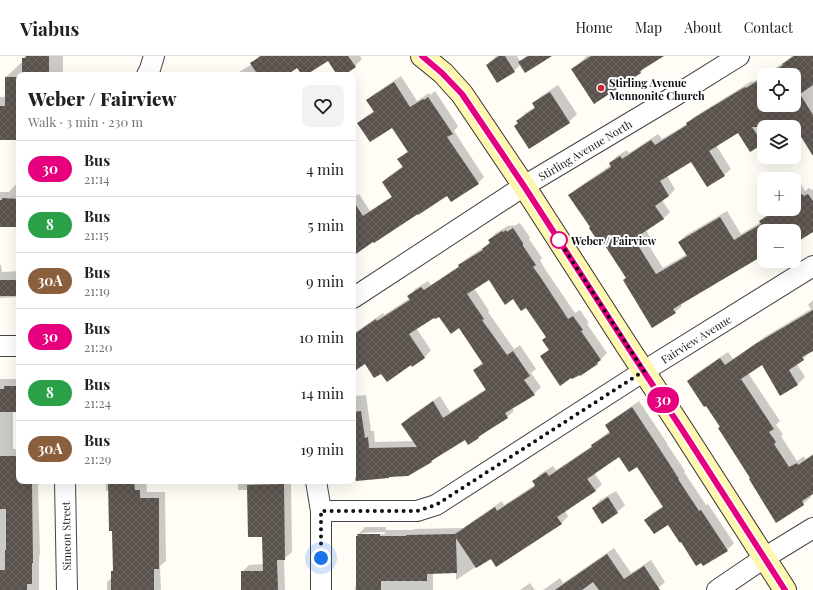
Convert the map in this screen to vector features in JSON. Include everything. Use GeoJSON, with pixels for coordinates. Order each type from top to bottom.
{"type":"FeatureCollection","features":[{"type":"Feature","properties":{"kind":"main road"},"geometry":{"type":"LineString","coordinates":[[422,56],[442,73],[462,94],[524,186],[785,590]]}},
{"type":"Feature","properties":{"kind":"street"},"geometry":{"type":"LineString","coordinates":[[148,72],[154,56]]}},
{"type":"Feature","properties":{"kind":"street","name":"Stirling Avenue North"},"geometry":{"type":"LineString","coordinates":[[356,296],[524,186],[739,56]]}},
{"type":"Feature","properties":{"kind":"street","name":"Fairview Avenue"},"geometry":{"type":"LineString","coordinates":[[321,511],[417,511],[436,505],[644,371],[813,266]]}},
{"type":"Feature","properties":{"kind":"street"},"geometry":{"type":"LineString","coordinates":[[0,346],[16,346]]}},
{"type":"Feature","properties":{"kind":"street","name":"Simeon Street"},"geometry":{"type":"LineString","coordinates":[[65,484],[67,590]]}},
{"type":"Feature","properties":{"kind":"street"},"geometry":{"type":"LineString","coordinates":[[316,484],[321,511],[321,590]]}},
{"type":"Feature","properties":{"kind":"street"},"geometry":{"type":"LineString","coordinates":[[717,590],[764,558],[813,528]]}},
{"type":"Feature","properties":{"kind":"building"},"geometry":{"type":"Polygon","coordinates":[[[26,56],[49,56],[49,72],[22,72],[22,58],[26,58],[26,56]]]}},
{"type":"Feature","properties":{"kind":"building"},"geometry":{"type":"Polygon","coordinates":[[[261,56],[348,56],[356,67],[348,72],[335,72],[328,61],[311,72],[300,72],[297,68],[291,72],[256,72],[250,63],[261,56]]]}},
{"type":"Feature","properties":{"kind":"building"},"geometry":{"type":"Polygon","coordinates":[[[499,56],[505,56],[515,72],[497,83],[486,65],[499,56]]]}},
{"type":"Feature","properties":{"kind":"building"},"geometry":{"type":"Polygon","coordinates":[[[528,56],[552,56],[525,73],[518,62],[528,56]]]}},
{"type":"Feature","properties":{"kind":"building","name":"Stirling Avenue Mennonite Church"},"geometry":{"type":"Polygon","coordinates":[[[591,56],[664,56],[640,71],[641,73],[594,104],[571,69],[591,56]]]}},
{"type":"Feature","properties":{"kind":"building"},"geometry":{"type":"Polygon","coordinates":[[[794,56],[813,56],[813,85],[801,93],[801,68],[778,68],[783,65],[782,64],[794,56]]]}},
{"type":"Feature","properties":{"kind":"building"},"geometry":{"type":"Polygon","coordinates":[[[5,77],[16,77],[16,140],[0,140],[0,106],[5,106],[5,77]]]}},
{"type":"Feature","properties":{"kind":"building"},"geometry":{"type":"Polygon","coordinates":[[[757,81],[757,112],[801,112],[801,96],[813,115],[813,156],[801,137],[801,120],[757,120],[757,127],[752,127],[757,135],[757,148],[750,152],[738,133],[709,151],[725,176],[707,187],[691,162],[660,181],[669,196],[655,206],[664,219],[638,236],[644,244],[639,247],[656,274],[687,256],[678,242],[720,217],[734,240],[757,226],[757,259],[673,309],[676,313],[652,328],[623,280],[626,278],[602,241],[599,243],[568,195],[611,167],[609,163],[620,156],[622,159],[651,140],[655,145],[687,125],[686,123],[745,87],[746,88],[757,81]]]}},
{"type":"Feature","properties":{"kind":"building"},"geometry":{"type":"Polygon","coordinates":[[[394,82],[410,107],[428,97],[453,134],[447,137],[479,184],[451,202],[447,196],[356,254],[356,206],[363,216],[392,197],[382,182],[403,167],[397,159],[408,152],[392,128],[370,142],[357,123],[374,112],[366,100],[394,82]]]}},
{"type":"Feature","properties":{"kind":"building"},"geometry":{"type":"Polygon","coordinates":[[[550,92],[570,123],[529,149],[514,126],[518,123],[516,121],[535,108],[532,103],[550,92]]]}},
{"type":"Feature","properties":{"kind":"building"},"geometry":{"type":"Polygon","coordinates":[[[808,194],[813,201],[813,232],[801,240],[801,224],[761,224],[759,221],[767,216],[801,216],[801,195],[804,196],[808,194]]]}},
{"type":"Feature","properties":{"kind":"building"},"geometry":{"type":"Polygon","coordinates":[[[2,198],[16,199],[16,227],[0,227],[0,200],[2,200],[2,198]]]}},
{"type":"Feature","properties":{"kind":"building"},"geometry":{"type":"Polygon","coordinates":[[[513,228],[536,265],[533,267],[568,319],[573,316],[583,330],[581,331],[601,360],[597,363],[598,364],[580,376],[571,378],[560,386],[540,356],[549,350],[542,340],[546,337],[526,308],[521,311],[513,299],[505,305],[489,280],[467,294],[484,319],[482,320],[507,355],[513,351],[530,376],[524,380],[535,395],[505,413],[508,418],[478,437],[479,438],[468,445],[465,440],[408,476],[356,481],[356,412],[361,411],[365,438],[368,437],[369,448],[417,447],[401,424],[433,401],[443,418],[486,390],[473,370],[483,364],[459,328],[451,334],[439,317],[434,318],[409,334],[425,358],[412,367],[411,365],[387,382],[381,374],[374,378],[365,364],[356,370],[356,333],[376,319],[377,321],[410,300],[407,296],[421,287],[424,290],[459,267],[458,265],[483,250],[482,249],[490,243],[488,240],[502,231],[503,232],[506,230],[507,232],[513,228]]]}},
{"type":"Feature","properties":{"kind":"building"},"geometry":{"type":"Polygon","coordinates":[[[0,280],[16,280],[16,296],[0,296],[0,280]]]}},
{"type":"Feature","properties":{"kind":"building"},"geometry":{"type":"Polygon","coordinates":[[[813,310],[813,351],[802,357],[804,360],[789,370],[798,385],[780,396],[762,365],[741,379],[774,429],[769,432],[776,442],[774,444],[789,467],[797,463],[798,465],[813,455],[813,494],[802,501],[804,505],[776,523],[749,479],[750,478],[718,428],[720,427],[706,406],[704,407],[687,381],[720,358],[725,365],[757,343],[813,310]]]}},
{"type":"Feature","properties":{"kind":"building"},"geometry":{"type":"Polygon","coordinates":[[[4,386],[16,386],[16,412],[0,412],[0,389],[4,389],[4,386]]]}},
{"type":"Feature","properties":{"kind":"building"},"geometry":{"type":"Polygon","coordinates":[[[632,407],[699,511],[701,510],[728,551],[703,566],[701,563],[696,566],[668,525],[654,534],[644,520],[663,507],[637,467],[629,472],[619,457],[587,479],[596,491],[557,517],[562,524],[496,567],[491,559],[476,568],[456,538],[457,573],[427,574],[427,581],[381,581],[381,590],[356,590],[357,534],[406,536],[455,534],[495,507],[497,511],[534,487],[535,485],[532,481],[546,472],[549,476],[592,447],[591,445],[610,433],[605,425],[632,407]]]}},
{"type":"Feature","properties":{"kind":"building"},"geometry":{"type":"Polygon","coordinates":[[[0,456],[16,456],[16,484],[32,484],[33,563],[32,584],[27,584],[27,590],[0,590],[0,570],[5,570],[6,509],[0,509],[0,456]]]}},
{"type":"Feature","properties":{"kind":"building"},"geometry":{"type":"Polygon","coordinates":[[[108,484],[134,484],[135,490],[140,490],[140,498],[159,498],[159,569],[154,569],[154,590],[111,590],[111,571],[113,571],[112,531],[109,531],[108,484]]]}},
{"type":"Feature","properties":{"kind":"building"},"geometry":{"type":"Polygon","coordinates":[[[284,484],[285,560],[277,560],[278,590],[241,590],[241,571],[263,571],[262,537],[248,537],[247,485],[284,484]]]}},
{"type":"Feature","properties":{"kind":"building"},"geometry":{"type":"Polygon","coordinates":[[[608,497],[618,513],[602,524],[592,508],[608,497]]]}},
{"type":"Feature","properties":{"kind":"building"},"geometry":{"type":"Polygon","coordinates":[[[607,554],[624,579],[644,566],[660,590],[599,590],[593,582],[582,590],[555,590],[607,554]]]}},
{"type":"Feature","properties":{"kind":"bus line","name":"30"},"geometry":{"type":"LineString","coordinates":[[422,56],[442,73],[462,94],[524,186],[785,590]]}},
{"type":"Feature","properties":{"kind":"place","name":"Stirling Avenue Mennonite Church"},"geometry":{"type":"Point","coordinates":[601,88]}},
{"type":"Feature","properties":{"kind":"place","name":"Weber / Fairview"},"geometry":{"type":"Point","coordinates":[559,240]}},
{"type":"Feature","properties":{"kind":"route"},"geometry":{"type":"LineString","coordinates":[[321,558],[321,511],[417,511],[436,505],[644,371],[556,236],[559,240]]}}]}
